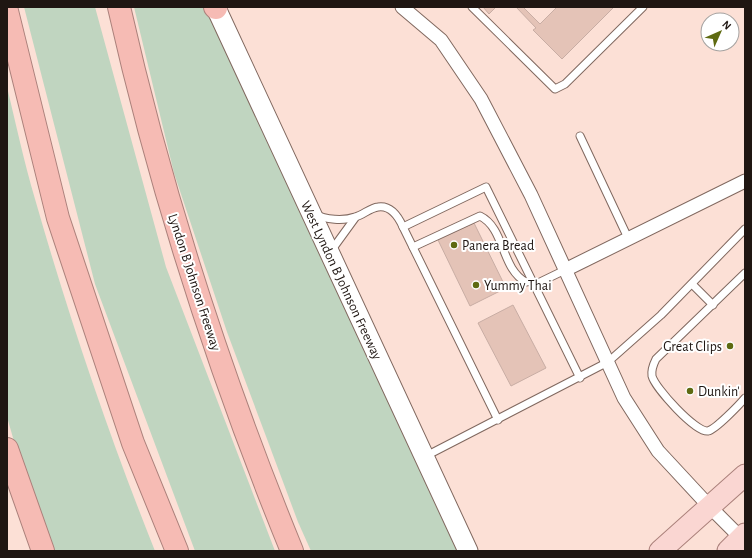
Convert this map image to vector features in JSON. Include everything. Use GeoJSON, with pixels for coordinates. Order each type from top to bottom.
{"type":"FeatureCollection","features":[{"type":"Feature","properties":{"kind":"highway","name":"Lyndon B Johnson Freeway"},"geometry":{"type":"LineString","coordinates":[[119,7],[150,135],[201,304],[259,469],[292,551]]}},
{"type":"Feature","properties":{"kind":"highway"},"geometry":{"type":"LineString","coordinates":[[7,11],[58,218],[133,443],[177,551]]}},
{"type":"Feature","properties":{"kind":"highway"},"geometry":{"type":"LineString","coordinates":[[7,449],[43,551]]}},
{"type":"Feature","properties":{"kind":"main road","name":"West Lyndon B Johnson Freeway"},"geometry":{"type":"LineString","coordinates":[[216,7],[468,551]]}},
{"type":"Feature","properties":{"kind":"main road"},"geometry":{"type":"LineString","coordinates":[[660,551],[745,475]]}},
{"type":"Feature","properties":{"kind":"street"},"geometry":{"type":"LineString","coordinates":[[402,7],[441,40],[481,99],[531,195],[624,398],[658,451],[740,541]]}},
{"type":"Feature","properties":{"kind":"street"},"geometry":{"type":"LineString","coordinates":[[565,270],[745,181]]}},
{"type":"Feature","properties":{"kind":"lane"},"geometry":{"type":"LineString","coordinates":[[472,7],[555,89],[565,84],[643,7]]}},
{"type":"Feature","properties":{"kind":"lane"},"geometry":{"type":"LineString","coordinates":[[580,136],[628,238]]}},
{"type":"Feature","properties":{"kind":"lane"},"geometry":{"type":"LineString","coordinates":[[403,227],[486,187],[580,378]]}},
{"type":"Feature","properties":{"kind":"lane"},"geometry":{"type":"LineString","coordinates":[[309,209],[325,218],[354,218],[378,207],[386,208],[394,212],[413,246],[498,420]]}},
{"type":"Feature","properties":{"kind":"lane"},"geometry":{"type":"LineString","coordinates":[[413,246],[480,216],[489,221],[516,275],[526,282],[533,283],[565,270]]}},
{"type":"Feature","properties":{"kind":"lane"},"geometry":{"type":"LineString","coordinates":[[329,253],[354,218]]}},
{"type":"Feature","properties":{"kind":"lane"},"geometry":{"type":"LineString","coordinates":[[424,457],[580,378],[608,362],[644,331],[745,229]]}},
{"type":"Feature","properties":{"kind":"lane"},"geometry":{"type":"LineString","coordinates":[[745,273],[656,359],[652,370],[652,378],[658,388],[693,425],[703,430],[711,430],[745,398]]}},
{"type":"Feature","properties":{"kind":"lane"},"geometry":{"type":"LineString","coordinates":[[692,284],[713,304]]}},
{"type":"Feature","properties":{"kind":"green space"},"geometry":{"type":"Polygon","coordinates":[[[24,7],[95,7],[166,267],[275,551],[195,551],[95,284],[24,7]]]}},
{"type":"Feature","properties":{"kind":"green space"},"geometry":{"type":"Polygon","coordinates":[[[134,7],[205,7],[457,551],[311,551],[298,522],[227,332],[174,173],[134,7]]]}},
{"type":"Feature","properties":{"kind":"green space"},"geometry":{"type":"Polygon","coordinates":[[[7,87],[31,185],[90,376],[155,551],[53,551],[22,469],[7,417],[7,87]]]}},
{"type":"Feature","properties":{"kind":"building"},"geometry":{"type":"Polygon","coordinates":[[[483,7],[496,7],[489,14],[483,7]]]}},
{"type":"Feature","properties":{"kind":"building"},"geometry":{"type":"Polygon","coordinates":[[[516,7],[523,7],[540,24],[557,7],[614,7],[562,59],[533,30],[536,28],[516,7]]]}},
{"type":"Feature","properties":{"kind":"building"},"geometry":{"type":"Polygon","coordinates":[[[474,223],[506,288],[470,306],[438,240],[474,223]]]}},
{"type":"Feature","properties":{"kind":"building"},"geometry":{"type":"Polygon","coordinates":[[[513,305],[546,368],[511,386],[478,323],[513,305]]]}},
{"type":"Feature","properties":{"kind":"place","name":"Panera Bread"},"geometry":{"type":"Point","coordinates":[454,245]}},
{"type":"Feature","properties":{"kind":"place","name":"Yummy Thai"},"geometry":{"type":"Point","coordinates":[476,285]}},
{"type":"Feature","properties":{"kind":"place","name":"Great Clips"},"geometry":{"type":"Point","coordinates":[730,346]}},
{"type":"Feature","properties":{"kind":"place","name":"Dunkin'"},"geometry":{"type":"Point","coordinates":[690,391]}}]}
